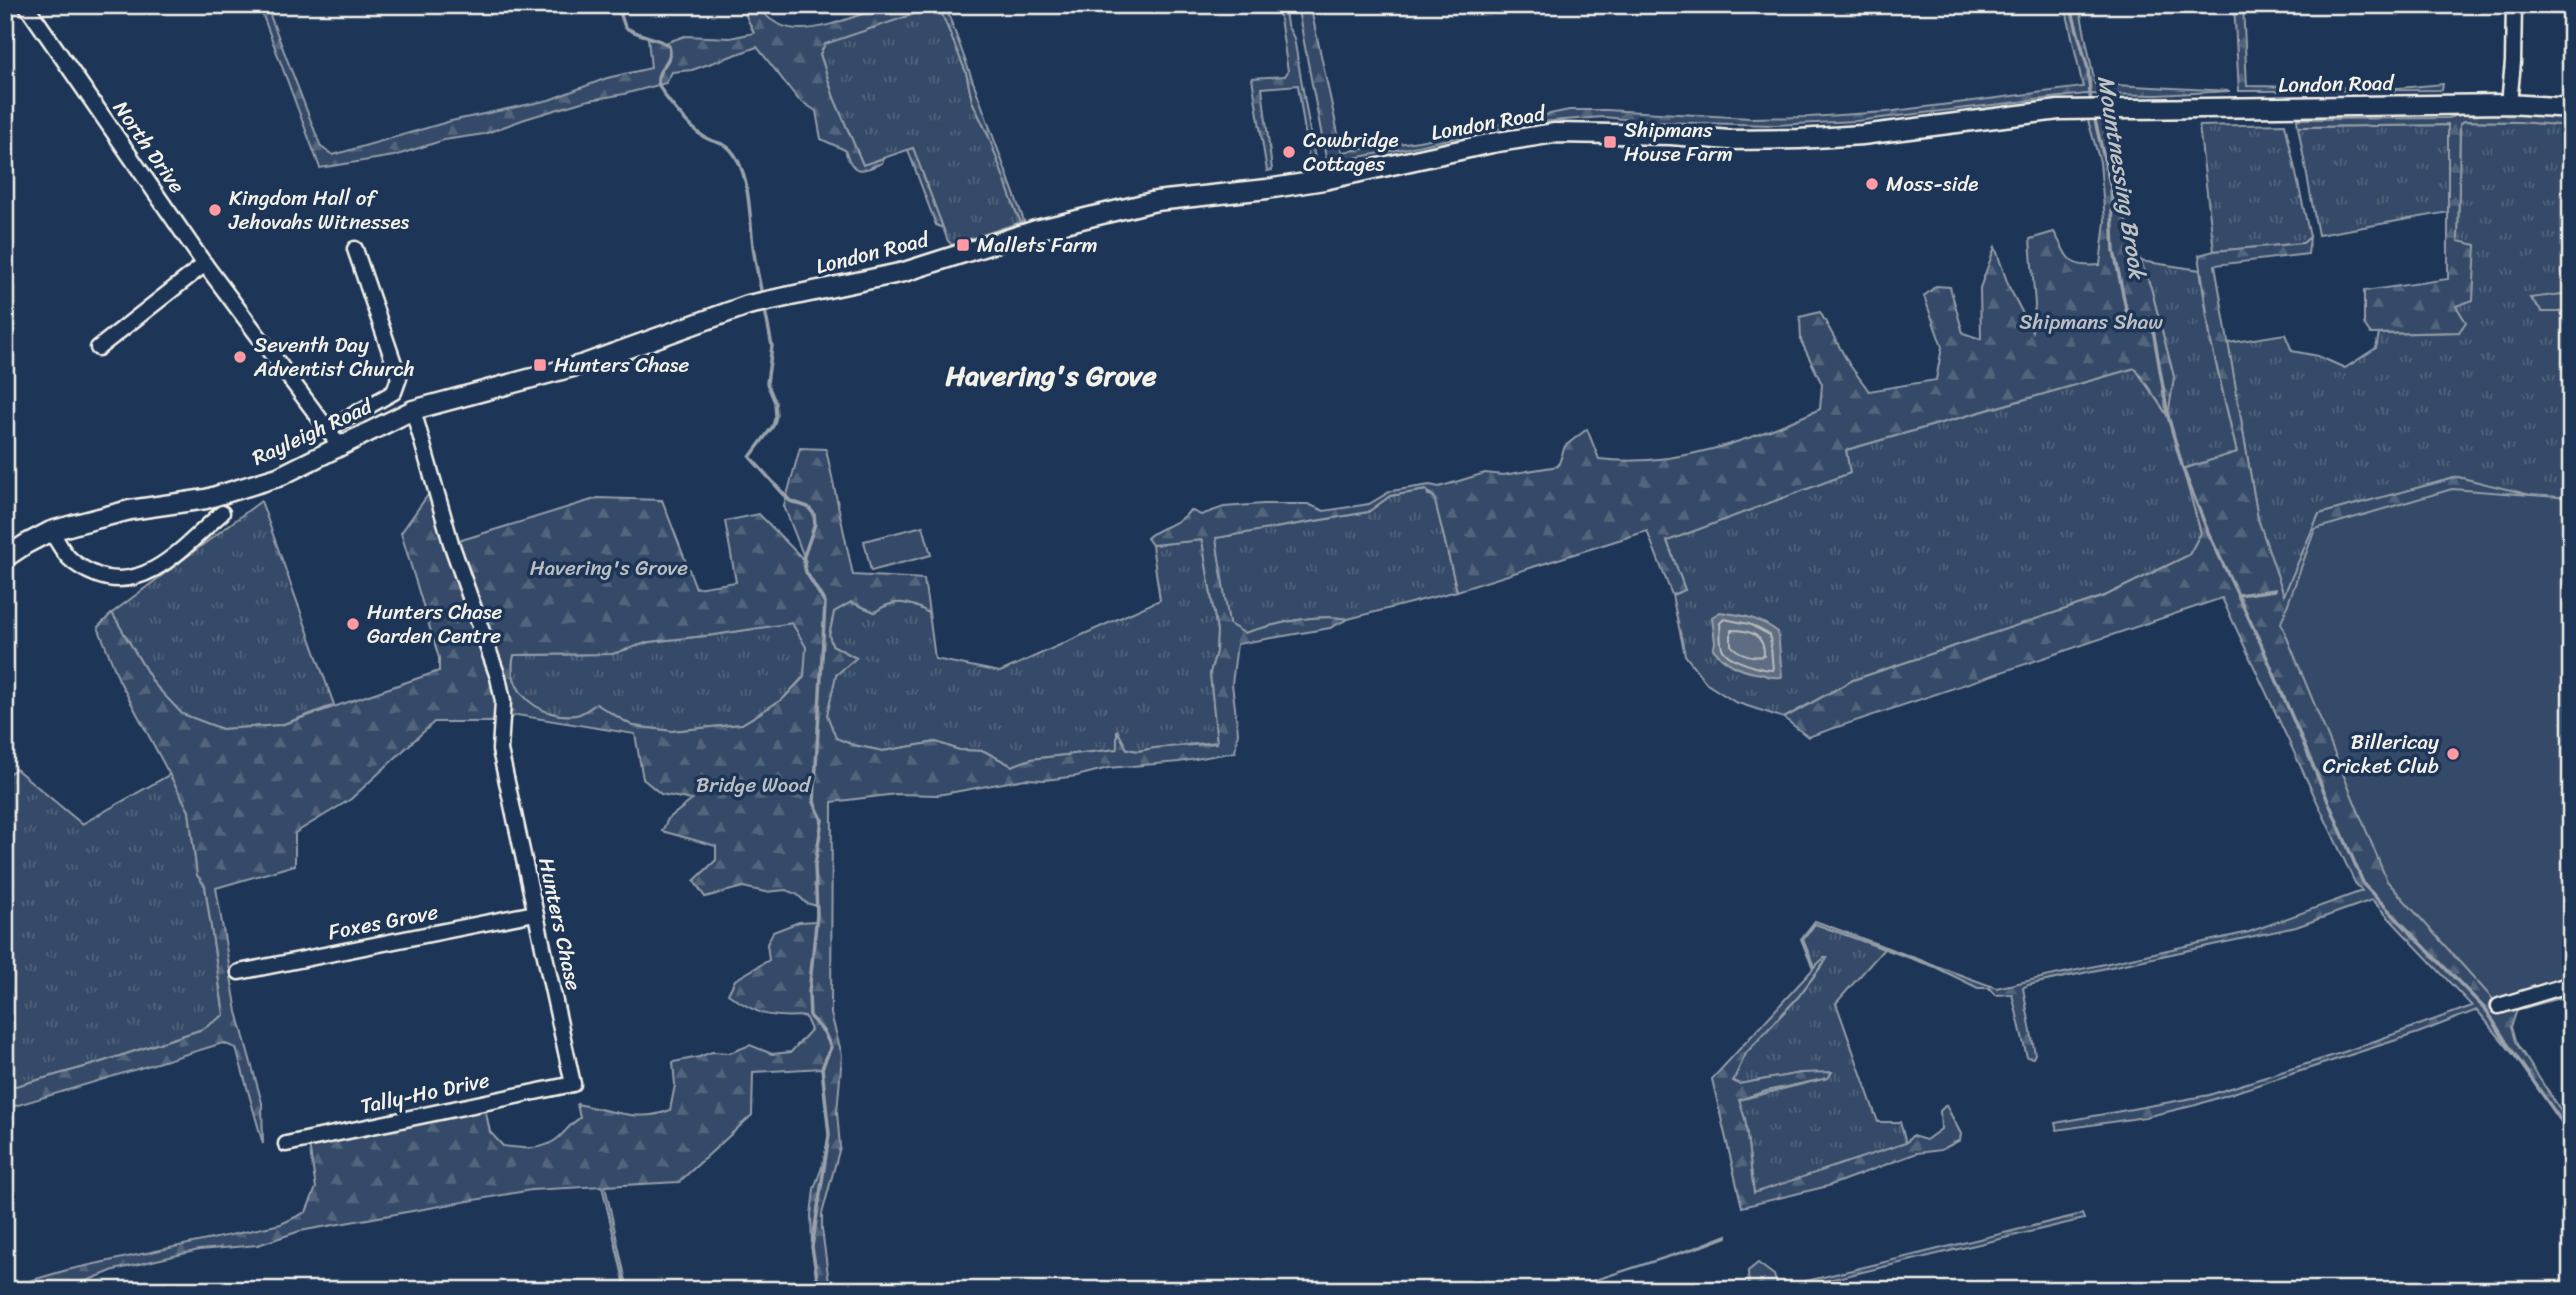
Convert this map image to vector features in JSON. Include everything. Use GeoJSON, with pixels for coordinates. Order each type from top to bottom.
{"type":"FeatureCollection","features":[{"type":"Feature","properties":{"kind":"main road","name":"London Road"},"geometry":{"type":"LineString","coordinates":[[748,305],[904,272],[1036,230],[1156,201],[1324,180],[1535,135],[1587,133],[1671,135],[1729,140],[1799,139],[1862,135],[2059,110],[2093,109],[2509,104],[2571,108]]}},
{"type":"Feature","properties":{"kind":"main road","name":"Rayleigh Road"},"geometry":{"type":"LineString","coordinates":[[5,558],[51,531],[130,510],[206,499],[278,477],[413,410],[584,364],[748,305]]}},
{"type":"Feature","properties":{"kind":"street","name":"North Drive"},"geometry":{"type":"LineString","coordinates":[[26,5],[205,264],[340,446]]}},
{"type":"Feature","properties":{"kind":"street"},"geometry":{"type":"LineString","coordinates":[[2509,104],[2514,5]]}},
{"type":"Feature","properties":{"kind":"street","name":"Rayleigh Road"},"geometry":{"type":"LineString","coordinates":[[328,429],[394,392],[399,378],[355,249]]}},
{"type":"Feature","properties":{"kind":"street"},"geometry":{"type":"LineString","coordinates":[[98,348],[205,264]]}},
{"type":"Feature","properties":{"kind":"street","name":"Hunters Chase"},"geometry":{"type":"LineString","coordinates":[[413,410],[451,543],[498,677],[503,701],[500,750],[573,1084]]}},
{"type":"Feature","properties":{"kind":"street"},"geometry":{"type":"LineString","coordinates":[[51,531],[67,557],[80,568],[119,581],[143,576],[160,565],[222,513]]}},
{"type":"Feature","properties":{"kind":"street","name":"Foxes Grove"},"geometry":{"type":"LineString","coordinates":[[239,972],[535,914]]}},
{"type":"Feature","properties":{"kind":"street"},"geometry":{"type":"LineString","coordinates":[[2499,1006],[2571,984]]}},
{"type":"Feature","properties":{"kind":"street","name":"Tally-Ho Drive"},"geometry":{"type":"LineString","coordinates":[[286,1144],[573,1084]]}},
{"type":"Feature","properties":{"kind":"green space"},"geometry":{"type":"Polygon","coordinates":[[[259,5],[266,5],[321,147],[333,155],[451,121],[549,100],[607,78],[651,68],[648,38],[665,43],[685,36],[730,38],[754,33],[741,5],[757,5],[771,20],[787,27],[804,29],[896,5],[945,5],[1024,221],[1021,222],[1016,212],[989,137],[972,101],[966,72],[940,9],[920,12],[825,44],[820,54],[834,98],[863,165],[884,158],[882,163],[863,170],[851,164],[845,150],[821,139],[816,111],[798,99],[757,47],[692,70],[672,72],[666,83],[585,101],[484,134],[444,140],[394,156],[320,168],[259,5]]]}},
{"type":"Feature","properties":{"kind":"green space"},"geometry":{"type":"Polygon","coordinates":[[[1278,5],[1284,5],[1287,25],[1294,38],[1316,165],[1310,166],[1298,85],[1262,88],[1272,170],[1267,171],[1252,78],[1285,76],[1288,71],[1278,5]]]}},
{"type":"Feature","properties":{"kind":"green space"},"geometry":{"type":"Polygon","coordinates":[[[1297,5],[1310,5],[1342,152],[1419,141],[1569,110],[1750,118],[1809,117],[1886,112],[2083,87],[2065,5],[2079,5],[2095,84],[2230,91],[2158,95],[2086,94],[1856,121],[1775,125],[1654,122],[1603,117],[1564,120],[1518,124],[1327,163],[1297,5]]]}},
{"type":"Feature","properties":{"kind":"green space"},"geometry":{"type":"Polygon","coordinates":[[[2234,5],[2243,5],[2247,86],[2399,88],[2443,84],[2442,90],[2239,91],[2234,5]]]}},
{"type":"Feature","properties":{"kind":"green space"},"geometry":{"type":"Polygon","coordinates":[[[940,9],[966,72],[972,101],[989,137],[1021,222],[952,245],[948,241],[913,148],[863,165],[834,98],[820,54],[825,43],[920,12],[940,9]]]}},
{"type":"Feature","properties":{"kind":"green space"},"geometry":{"type":"Polygon","coordinates":[[[2464,114],[2571,118],[2571,126],[2464,121],[2460,124],[2458,241],[2476,245],[2473,300],[2456,306],[2466,322],[2459,332],[2371,334],[2364,324],[2364,291],[2448,279],[2448,125],[2298,127],[2297,119],[2447,118],[2464,114]]]}},
{"type":"Feature","properties":{"kind":"green space"},"geometry":{"type":"Polygon","coordinates":[[[2103,116],[2114,137],[2126,221],[2151,288],[2174,377],[2168,416],[2135,368],[1846,450],[1850,473],[1667,541],[1685,590],[1672,595],[1647,531],[1457,591],[1434,497],[1426,490],[1390,496],[1368,512],[1216,538],[1229,624],[1244,633],[1309,618],[1348,619],[1330,628],[1237,644],[1232,684],[1238,732],[1235,752],[1179,762],[1108,768],[1077,776],[1045,780],[1025,779],[938,795],[896,794],[832,802],[831,1014],[842,1055],[837,1112],[840,1147],[822,1214],[830,1290],[819,1290],[812,1247],[811,1215],[814,1189],[829,1135],[822,1068],[753,1072],[752,1115],[679,1182],[605,1186],[628,1290],[602,1186],[531,1190],[300,1231],[258,1245],[199,1250],[114,1270],[64,1290],[5,1290],[67,1270],[281,1224],[306,1212],[316,1188],[308,1139],[484,1103],[490,1132],[503,1146],[542,1146],[558,1139],[580,1118],[577,1104],[636,1115],[659,1114],[670,1110],[675,1085],[673,1062],[712,1052],[730,1053],[750,1045],[772,1054],[791,1052],[811,1030],[805,1016],[764,1014],[747,1007],[728,994],[735,980],[769,960],[767,944],[773,932],[799,922],[816,921],[817,906],[806,903],[798,895],[786,890],[765,892],[743,887],[705,897],[694,881],[716,860],[716,846],[662,831],[668,819],[692,800],[661,794],[643,779],[635,734],[517,715],[501,722],[434,722],[351,799],[295,833],[295,865],[216,888],[237,1012],[262,1103],[263,1144],[236,1048],[223,1043],[5,1109],[5,1089],[92,1065],[203,1029],[224,1015],[205,886],[197,875],[189,811],[119,680],[98,627],[112,613],[154,684],[182,714],[222,729],[281,725],[439,671],[439,658],[401,533],[435,485],[452,543],[598,498],[662,500],[696,588],[736,582],[725,521],[759,514],[806,562],[784,506],[800,448],[826,449],[853,575],[924,579],[929,613],[902,603],[889,605],[875,612],[851,602],[834,612],[829,635],[832,645],[856,658],[836,675],[827,715],[836,738],[853,745],[883,751],[936,742],[959,750],[984,751],[1012,766],[1031,759],[1117,749],[1117,730],[1127,749],[1138,751],[1217,743],[1210,673],[1216,652],[1217,631],[1202,540],[1152,545],[1147,538],[1152,534],[1181,519],[1190,510],[1201,515],[1224,507],[1308,504],[1324,511],[1369,504],[1391,491],[1430,485],[1439,487],[1485,473],[1503,475],[1558,466],[1565,446],[1587,429],[1599,459],[1656,459],[1685,455],[1740,441],[1820,409],[1822,384],[1801,341],[1800,317],[1820,312],[1849,364],[1869,391],[1936,380],[1942,347],[1924,296],[1936,286],[1950,287],[1963,333],[1981,339],[1980,288],[1995,247],[2009,287],[2032,331],[2035,305],[2030,239],[2054,232],[2066,255],[2074,263],[2100,265],[2105,221],[2100,162],[2087,117],[2103,116]],[[792,623],[649,642],[612,654],[514,655],[512,668],[520,691],[538,708],[550,713],[576,715],[596,704],[633,726],[672,731],[742,724],[783,699],[804,677],[806,647],[792,623]]]}},
{"type":"Feature","properties":{"kind":"green space"},"geometry":{"type":"Polygon","coordinates":[[[2464,121],[2571,126],[2571,293],[2564,293],[2543,312],[2571,312],[2571,507],[2458,477],[2319,514],[2284,596],[2258,519],[2228,343],[2285,334],[2292,351],[2318,356],[2345,368],[2376,348],[2379,334],[2459,332],[2456,306],[2476,245],[2458,242],[2460,124],[2464,121]]]}},
{"type":"Feature","properties":{"kind":"green space"},"geometry":{"type":"Polygon","coordinates":[[[2285,124],[2310,237],[2303,243],[2214,251],[2199,126],[2285,124]]]}},
{"type":"Feature","properties":{"kind":"green space"},"geometry":{"type":"Polygon","coordinates":[[[2449,125],[2449,212],[2318,235],[2298,127],[2449,125]]]}},
{"type":"Feature","properties":{"kind":"green space"},"geometry":{"type":"Polygon","coordinates":[[[913,148],[943,228],[936,225],[908,150],[913,148]]]}},
{"type":"Feature","properties":{"kind":"green space","name":"Billericay Cricket Club"},"geometry":{"type":"Polygon","coordinates":[[[2310,237],[2308,254],[2215,265],[2258,519],[2284,595],[2319,514],[2458,477],[2571,505],[2571,995],[2517,1010],[2511,1027],[2515,1041],[2568,1122],[2571,1135],[2518,1060],[2477,1010],[2418,1033],[2196,1105],[2145,1117],[2057,1130],[2055,1123],[2209,1095],[2344,1052],[2472,1006],[2372,900],[2296,927],[2028,985],[2023,988],[2035,1054],[2033,1058],[2027,1057],[2012,994],[1995,995],[1989,988],[1978,988],[1935,967],[1815,924],[1803,940],[1814,967],[1827,958],[1798,997],[1746,1053],[1733,1081],[1739,1084],[1801,1073],[1832,1072],[1828,1078],[1766,1091],[1739,1100],[1745,1119],[1754,1193],[1906,1143],[1912,1136],[1926,1140],[1941,1129],[1940,1111],[1946,1105],[1961,1134],[1960,1140],[1941,1150],[1917,1153],[1828,1186],[1742,1207],[1712,1079],[1813,969],[1801,939],[1815,921],[1996,988],[2249,932],[2362,891],[2355,883],[2222,598],[1808,737],[1784,718],[1853,680],[2105,596],[2189,555],[2201,533],[2183,469],[2237,452],[2211,342],[2199,255],[2214,251],[2303,243],[2310,237]]]}},
{"type":"Feature","properties":{"kind":"green space"},"geometry":{"type":"Polygon","coordinates":[[[2140,261],[2200,270],[2211,342],[2237,453],[2183,469],[2201,533],[2189,555],[2105,596],[1853,680],[1784,718],[1735,702],[1707,684],[1685,655],[1672,595],[1685,590],[1667,541],[1849,473],[1846,450],[2135,368],[2167,415],[2174,377],[2151,288],[2140,261]]]}},
{"type":"Feature","properties":{"kind":"green space"},"geometry":{"type":"Polygon","coordinates":[[[2571,293],[2571,312],[2543,312],[2530,298],[2571,293]]]}},
{"type":"Feature","properties":{"kind":"green space","name":"Billericay Cricket Club"},"geometry":{"type":"Polygon","coordinates":[[[2452,489],[2571,498],[2571,983],[2499,1006],[2387,881],[2281,623],[2315,529],[2452,489]]]}},
{"type":"Feature","properties":{"kind":"green space"},"geometry":{"type":"Polygon","coordinates":[[[1427,490],[1428,495],[1434,496],[1457,591],[1348,619],[1309,618],[1244,633],[1229,624],[1215,538],[1368,512],[1390,496],[1427,490]]]}},
{"type":"Feature","properties":{"kind":"green space"},"geometry":{"type":"Polygon","coordinates":[[[261,501],[334,705],[281,725],[222,729],[182,714],[154,684],[112,613],[261,501]]]}},
{"type":"Feature","properties":{"kind":"green space"},"geometry":{"type":"Polygon","coordinates":[[[923,526],[931,555],[871,571],[864,541],[923,526]]]}},
{"type":"Feature","properties":{"kind":"green space"},"geometry":{"type":"Polygon","coordinates":[[[1202,540],[1217,631],[1216,652],[1210,673],[1217,742],[1138,751],[1127,749],[1118,732],[1117,749],[1031,759],[1012,766],[984,751],[959,750],[936,742],[883,751],[835,738],[827,715],[836,675],[856,658],[832,645],[829,636],[834,612],[851,602],[875,612],[895,603],[922,609],[929,613],[935,659],[1000,672],[1160,600],[1152,545],[1202,540]]]}},
{"type":"Feature","properties":{"kind":"green space"},"geometry":{"type":"Polygon","coordinates":[[[792,623],[807,647],[804,676],[783,699],[742,724],[672,731],[633,726],[596,705],[579,714],[550,713],[538,708],[520,691],[512,668],[514,655],[612,654],[649,642],[792,623]]]}},
{"type":"Feature","properties":{"kind":"green space"},"geometry":{"type":"Polygon","coordinates":[[[16,769],[82,824],[171,774],[189,811],[197,875],[205,886],[224,1015],[203,1029],[92,1065],[5,1089],[5,776],[16,769]]]}},
{"type":"Feature","properties":{"kind":"green space"},"geometry":{"type":"Polygon","coordinates":[[[1815,923],[1884,949],[1836,1003],[1878,1122],[1900,1122],[1906,1143],[1754,1194],[1745,1119],[1739,1100],[1827,1078],[1801,1073],[1739,1084],[1733,1081],[1746,1053],[1798,997],[1827,959],[1814,967],[1803,940],[1815,923]]]}},
{"type":"Feature","properties":{"kind":"green space"},"geometry":{"type":"Polygon","coordinates":[[[2082,1214],[2084,1219],[1787,1290],[1749,1290],[1748,1271],[1758,1263],[1774,1275],[1778,1288],[2082,1214]]]}},
{"type":"Feature","properties":{"kind":"green space"},"geometry":{"type":"Polygon","coordinates":[[[1727,1235],[1706,1245],[1564,1290],[1694,1248],[1727,1235]]]}},
{"type":"Feature","properties":{"kind":"water"},"geometry":{"type":"Polygon","coordinates":[[[1720,612],[1750,618],[1778,632],[1782,677],[1770,677],[1743,670],[1727,662],[1713,649],[1715,643],[1712,617],[1720,612]]]}},
{"type":"Feature","properties":{"kind":"waterway"},"geometry":{"type":"LineString","coordinates":[[625,5],[621,15],[625,27],[669,46],[669,56],[658,81],[671,104],[701,134],[730,149],[737,159],[746,184],[762,296]]}},
{"type":"Feature","properties":{"kind":"waterway","name":"Mountnessing Brook"},"geometry":{"type":"LineString","coordinates":[[2070,5],[2088,69],[2091,105]]}},
{"type":"Feature","properties":{"kind":"waterway"},"geometry":{"type":"LineString","coordinates":[[2094,116],[2111,188],[2114,251],[2129,323],[2151,318],[2168,416],[2183,469],[2208,532],[2261,644],[2364,885],[2487,1011],[2571,1135]]}},
{"type":"Feature","properties":{"kind":"waterway"},"geometry":{"type":"LineString","coordinates":[[765,310],[772,346],[767,383],[775,402],[776,416],[773,426],[750,457],[790,501],[808,507],[814,514],[815,524],[803,559],[806,572],[825,603],[814,802],[822,820],[815,865],[817,914],[809,993],[810,1017],[824,1032],[831,1047],[822,1068],[829,1135],[812,1247],[819,1290]]}},
{"type":"Feature","properties":{"kind":"waterway"},"geometry":{"type":"LineString","coordinates":[[2238,595],[2275,590]]}},
{"type":"Feature","properties":{"kind":"place","name":"Shipmans House Farm"},"geometry":{"type":"Point","coordinates":[1610,142]}},
{"type":"Feature","properties":{"kind":"place","name":"Cowbridge Cottages"},"geometry":{"type":"Point","coordinates":[1289,152]}},
{"type":"Feature","properties":{"kind":"place","name":"Moss-side"},"geometry":{"type":"Point","coordinates":[1872,184]}},
{"type":"Feature","properties":{"kind":"place","name":"Kingdom Hall of Jehovahs Witnesses"},"geometry":{"type":"Point","coordinates":[215,210]}},
{"type":"Feature","properties":{"kind":"place","name":"Mallets Farm"},"geometry":{"type":"Point","coordinates":[963,245]}},
{"type":"Feature","properties":{"kind":"place","name":"Seventh Day Adventist Church"},"geometry":{"type":"Point","coordinates":[240,357]}},
{"type":"Feature","properties":{"kind":"place","name":"Hunters Chase"},"geometry":{"type":"Point","coordinates":[540,365]}},
{"type":"Feature","properties":{"kind":"place","name":"Hunters Chase Garden Centre"},"geometry":{"type":"Point","coordinates":[353,624]}},
{"type":"Feature","properties":{"kind":"place","name":"Billericay Cricket Club"},"geometry":{"type":"Point","coordinates":[2453,754]}},
{"type":"Feature","properties":{"kind":"district","name":"Havering's Grove"},"geometry":{"type":"Point","coordinates":[1051,375]}},
{"type":"Feature","properties":{"kind":"park label","name":"Shipmans Shaw"},"geometry":{"type":"Point","coordinates":[2091,322]}},
{"type":"Feature","properties":{"kind":"park label","name":"Bridge Wood"},"geometry":{"type":"Point","coordinates":[753,785]}}]}
